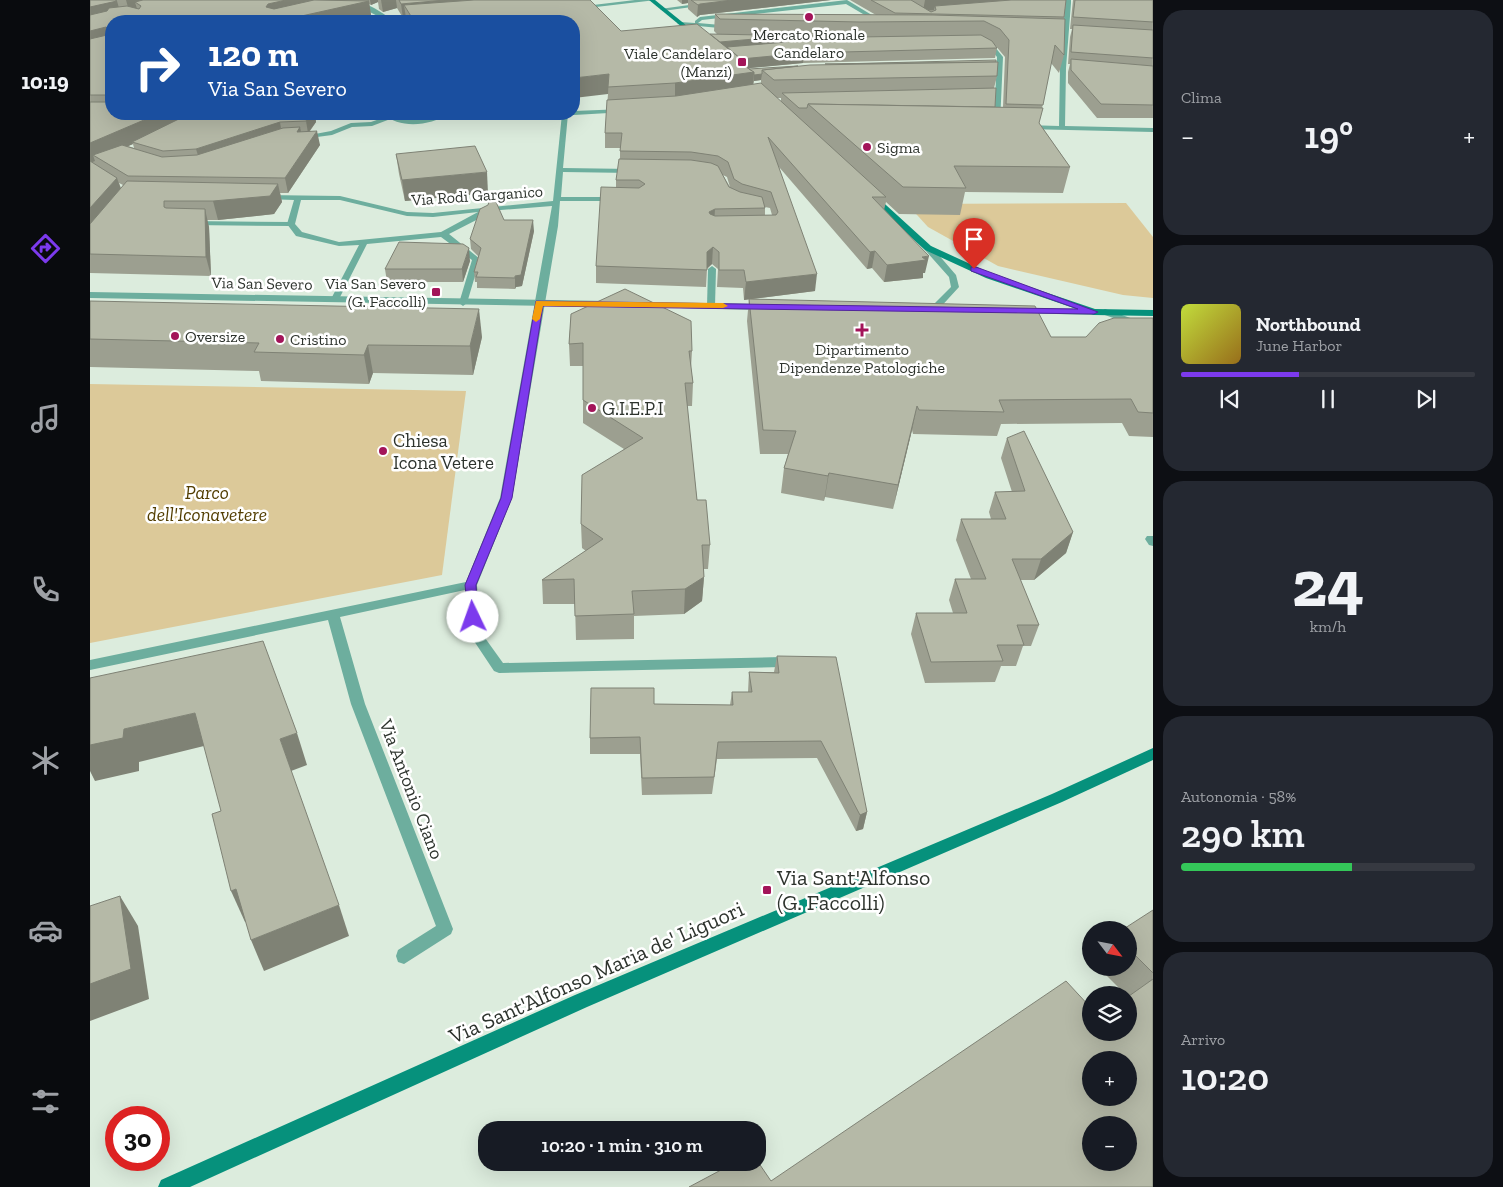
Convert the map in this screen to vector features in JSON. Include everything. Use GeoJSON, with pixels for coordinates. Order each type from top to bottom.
{"type":"FeatureCollection","features":[{"type":"Feature","properties":{"kind":"main road"},"geometry":{"type":"LineString","coordinates":[[653,0],[699,39]]}},
{"type":"Feature","properties":{"kind":"main road"},"geometry":{"type":"LineString","coordinates":[[866,192],[928,248],[989,276],[1094,312],[1153,313]]}},
{"type":"Feature","properties":{"kind":"main road","name":"Via Sant'Alfonso Maria de' Liguori"},"geometry":{"type":"LineString","coordinates":[[168,1187],[581,1001],[1057,798],[1153,754]]}},
{"type":"Feature","properties":{"kind":"street"},"geometry":{"type":"LineString","coordinates":[[587,6],[653,0]]}},
{"type":"Feature","properties":{"kind":"street"},"geometry":{"type":"LineString","coordinates":[[663,9],[739,0]]}},
{"type":"Feature","properties":{"kind":"street"},"geometry":{"type":"LineString","coordinates":[[343,5],[353,1],[380,15]]}},
{"type":"Feature","properties":{"kind":"street"},"geometry":{"type":"LineString","coordinates":[[695,24],[700,19],[847,2],[891,28],[881,28]]}},
{"type":"Feature","properties":{"kind":"street"},"geometry":{"type":"LineString","coordinates":[[1039,6],[1068,2],[1063,68],[1062,128]]}},
{"type":"Feature","properties":{"kind":"street"},"geometry":{"type":"LineString","coordinates":[[371,9],[378,6]]}},
{"type":"Feature","properties":{"kind":"street"},"geometry":{"type":"LineString","coordinates":[[680,24],[695,24],[707,27],[736,27]]}},
{"type":"Feature","properties":{"kind":"street"},"geometry":{"type":"LineString","coordinates":[[1057,32],[1076,32]]}},
{"type":"Feature","properties":{"kind":"street"},"geometry":{"type":"LineString","coordinates":[[980,41],[993,48],[1000,57],[997,126]]}},
{"type":"Feature","properties":{"kind":"street"},"geometry":{"type":"LineString","coordinates":[[990,63],[1000,62]]}},
{"type":"Feature","properties":{"kind":"street"},"geometry":{"type":"LineString","coordinates":[[1063,68],[1072,69]]}},
{"type":"Feature","properties":{"kind":"street"},"geometry":{"type":"LineString","coordinates":[[991,75],[1000,75]]}},
{"type":"Feature","properties":{"kind":"street"},"geometry":{"type":"LineString","coordinates":[[989,97],[998,97]]}},
{"type":"Feature","properties":{"kind":"street"},"geometry":{"type":"LineString","coordinates":[[580,113],[631,110]]}},
{"type":"Feature","properties":{"kind":"street"},"geometry":{"type":"LineString","coordinates":[[294,138],[332,133],[351,125],[372,124],[380,120]]}},
{"type":"Feature","properties":{"kind":"street"},"geometry":{"type":"LineString","coordinates":[[564,120],[557,201],[506,498],[471,585],[474,632],[499,668],[782,662]]}},
{"type":"Feature","properties":{"kind":"street"},"geometry":{"type":"LineString","coordinates":[[988,126],[1006,126]]}},
{"type":"Feature","properties":{"kind":"street"},"geometry":{"type":"LineString","coordinates":[[1016,127],[1153,130]]}},
{"type":"Feature","properties":{"kind":"street"},"geometry":{"type":"LineString","coordinates":[[560,170],[640,172]]}},
{"type":"Feature","properties":{"kind":"street","name":"Via Rodi Garganico"},"geometry":{"type":"LineString","coordinates":[[258,197],[340,198],[406,214],[433,215],[557,201],[621,199]]}},
{"type":"Feature","properties":{"kind":"street"},"geometry":{"type":"LineString","coordinates":[[291,224],[298,198]]}},
{"type":"Feature","properties":{"kind":"street"},"geometry":{"type":"LineString","coordinates":[[184,223],[291,224],[300,234],[339,244],[443,234],[494,208]]}},
{"type":"Feature","properties":{"kind":"street"},"geometry":{"type":"LineString","coordinates":[[443,234],[476,259],[463,303]]}},
{"type":"Feature","properties":{"kind":"street"},"geometry":{"type":"LineString","coordinates":[[335,299],[364,242]]}},
{"type":"Feature","properties":{"kind":"street"},"geometry":{"type":"LineString","coordinates":[[928,248],[953,277],[955,287],[934,309]]}},
{"type":"Feature","properties":{"kind":"street"},"geometry":{"type":"LineString","coordinates":[[711,306],[712,269]]}},
{"type":"Feature","properties":{"kind":"street","name":"Via San Severo"},"geometry":{"type":"LineString","coordinates":[[90,295],[769,307]]}},
{"type":"Feature","properties":{"kind":"street"},"geometry":{"type":"LineString","coordinates":[[1011,311],[1094,312]]}},
{"type":"Feature","properties":{"kind":"street"},"geometry":{"type":"LineString","coordinates":[[1105,312],[1153,329]]}},
{"type":"Feature","properties":{"kind":"street"},"geometry":{"type":"LineString","coordinates":[[90,665],[471,585]]}},
{"type":"Feature","properties":{"kind":"street","name":"Via Antonio Ciano"},"geometry":{"type":"LineString","coordinates":[[333,615],[358,704],[445,930],[404,956]]}},
{"type":"Feature","properties":{"kind":"green space"},"geometry":{"type":"Polygon","coordinates":[[[1126,203],[1153,237],[1153,298],[1123,295],[998,266],[928,227],[907,204],[1126,203]]]}},
{"type":"Feature","properties":{"kind":"green space","name":"Parco dell'Iconavetere"},"geometry":{"type":"Polygon","coordinates":[[[90,384],[466,391],[442,575],[90,643],[90,384]]]}},
{"type":"Feature","properties":{"kind":"building"},"geometry":{"type":"Polygon","coordinates":[[[90,0],[115,0],[117,1],[90,7],[90,0]]]}},
{"type":"Feature","properties":{"kind":"building"},"geometry":{"type":"Polygon","coordinates":[[[143,0],[286,0],[268,4],[266,7],[274,9],[314,0],[369,1],[306,15],[105,15],[105,27],[90,31],[90,15],[107,11],[109,8],[127,6],[139,9],[141,6],[135,2],[143,0]]]}},
{"type":"Feature","properties":{"kind":"building"},"geometry":{"type":"Polygon","coordinates":[[[399,0],[445,0],[401,4],[399,0]]]}},
{"type":"Feature","properties":{"kind":"building"},"geometry":{"type":"Polygon","coordinates":[[[474,0],[590,0],[621,31],[697,24],[754,72],[675,83],[608,87],[609,74],[580,77],[580,15],[410,15],[404,5],[474,0]]]}},
{"type":"Feature","properties":{"kind":"building"},"geometry":{"type":"Polygon","coordinates":[[[691,0],[732,0],[698,5],[691,0]]]}},
{"type":"Feature","properties":{"kind":"building"},"geometry":{"type":"Polygon","coordinates":[[[871,0],[911,0],[931,12],[936,10],[935,6],[1011,0],[1066,0],[1064,17],[895,13],[871,0]]]}},
{"type":"Feature","properties":{"kind":"building"},"geometry":{"type":"Polygon","coordinates":[[[1075,0],[1153,0],[1153,22],[1073,17],[1075,0]]]}},
{"type":"Feature","properties":{"kind":"building"},"geometry":{"type":"Polygon","coordinates":[[[715,14],[933,15],[1065,19],[1064,55],[1055,45],[1043,105],[1006,104],[1009,40],[1000,29],[984,21],[860,22],[720,19],[715,14]]]}},
{"type":"Feature","properties":{"kind":"building"},"geometry":{"type":"Polygon","coordinates":[[[1073,25],[1153,30],[1153,58],[1071,52],[1073,25]]]}},
{"type":"Feature","properties":{"kind":"building"},"geometry":{"type":"Polygon","coordinates":[[[710,34],[859,37],[981,35],[992,41],[997,48],[804,53],[741,59],[727,47],[787,42],[791,37],[720,42],[710,34]]]}},
{"type":"Feature","properties":{"kind":"building"},"geometry":{"type":"Polygon","coordinates":[[[105,35],[105,95],[90,95],[90,39],[105,35]]]}},
{"type":"Feature","properties":{"kind":"building"},"geometry":{"type":"Polygon","coordinates":[[[1071,59],[1153,66],[1153,105],[1101,104],[1071,70],[1071,59]]]}},
{"type":"Feature","properties":{"kind":"building"},"geometry":{"type":"Polygon","coordinates":[[[996,60],[996,62],[847,64],[996,60]]]}},
{"type":"Feature","properties":{"kind":"building"},"geometry":{"type":"Polygon","coordinates":[[[998,62],[997,76],[774,80],[762,70],[810,65],[998,62]]]}},
{"type":"Feature","properties":{"kind":"building"},"geometry":{"type":"Polygon","coordinates":[[[798,66],[762,70],[762,74],[754,75],[754,72],[749,69],[798,66]]]}},
{"type":"Feature","properties":{"kind":"building"},"geometry":{"type":"Polygon","coordinates":[[[761,83],[886,197],[872,197],[929,256],[922,257],[926,260],[887,265],[875,251],[870,252],[768,137],[817,274],[746,282],[744,270],[719,270],[719,252],[713,247],[707,252],[707,270],[596,266],[601,187],[639,188],[645,184],[639,180],[616,180],[619,159],[691,160],[711,163],[718,166],[729,187],[740,192],[762,197],[765,208],[715,209],[709,212],[710,214],[715,216],[776,215],[778,212],[771,192],[742,184],[734,179],[728,162],[718,156],[691,152],[620,151],[622,133],[605,133],[607,100],[676,96],[761,83]]]}},
{"type":"Feature","properties":{"kind":"building"},"geometry":{"type":"Polygon","coordinates":[[[996,88],[995,107],[808,104],[807,108],[799,108],[782,93],[996,88]]]}},
{"type":"Feature","properties":{"kind":"building"},"geometry":{"type":"Polygon","coordinates":[[[90,102],[105,102],[105,120],[144,120],[90,143],[90,102]]]}},
{"type":"Feature","properties":{"kind":"building"},"geometry":{"type":"Polygon","coordinates":[[[808,104],[1043,108],[1039,123],[1070,167],[954,166],[966,188],[903,187],[808,104]]]}},
{"type":"Feature","properties":{"kind":"building"},"geometry":{"type":"Polygon","coordinates":[[[177,120],[307,120],[280,122],[196,149],[163,151],[132,142],[177,120]]]}},
{"type":"Feature","properties":{"kind":"building"},"geometry":{"type":"Polygon","coordinates":[[[300,127],[297,132],[317,131],[285,178],[128,176],[93,155],[122,145],[162,157],[197,155],[283,128],[300,127]]]}},
{"type":"Feature","properties":{"kind":"building"},"geometry":{"type":"Polygon","coordinates":[[[475,146],[487,172],[402,180],[396,154],[475,146]]]}},
{"type":"Feature","properties":{"kind":"building"},"geometry":{"type":"Polygon","coordinates":[[[90,161],[117,178],[90,208],[90,161]]]}},
{"type":"Feature","properties":{"kind":"building"},"geometry":{"type":"Polygon","coordinates":[[[127,181],[278,184],[270,196],[213,201],[164,201],[164,207],[166,208],[205,209],[206,257],[90,254],[90,224],[127,181]]]}},
{"type":"Feature","properties":{"kind":"building"},"geometry":{"type":"Polygon","coordinates":[[[489,202],[496,202],[504,220],[533,220],[521,275],[515,276],[515,278],[476,277],[478,272],[474,272],[481,248],[470,239],[480,209],[488,205],[489,202]]]}},
{"type":"Feature","properties":{"kind":"building"},"geometry":{"type":"Polygon","coordinates":[[[399,242],[463,244],[469,248],[462,269],[385,269],[399,242]]]}},
{"type":"Feature","properties":{"kind":"building"},"geometry":{"type":"Polygon","coordinates":[[[625,289],[691,321],[692,351],[689,351],[693,383],[685,383],[697,500],[706,500],[710,545],[702,545],[704,577],[685,589],[632,591],[634,614],[575,616],[574,579],[542,580],[603,539],[581,524],[582,475],[643,438],[583,400],[583,343],[569,344],[571,314],[625,289]]]}},
{"type":"Feature","properties":{"kind":"building"},"geometry":{"type":"Polygon","coordinates":[[[749,299],[1035,306],[1051,337],[1086,337],[1099,323],[1114,318],[1153,318],[1153,413],[1138,412],[1131,399],[999,400],[1004,412],[919,410],[917,406],[898,485],[829,473],[828,476],[784,468],[796,431],[763,430],[749,299]]]}},
{"type":"Feature","properties":{"kind":"building"},"geometry":{"type":"Polygon","coordinates":[[[90,301],[479,309],[470,346],[368,345],[364,355],[254,352],[259,343],[90,339],[90,301]]]}},
{"type":"Feature","properties":{"kind":"building"},"geometry":{"type":"Polygon","coordinates":[[[1024,431],[1073,532],[1041,559],[1012,559],[1039,625],[1017,625],[1024,645],[997,645],[1003,661],[931,662],[916,613],[967,613],[955,579],[986,579],[961,519],[1006,519],[995,492],[1025,491],[1007,438],[1024,431]]]}},
{"type":"Feature","properties":{"kind":"building"},"geometry":{"type":"Polygon","coordinates":[[[263,641],[297,733],[280,739],[339,905],[251,940],[236,889],[231,891],[212,814],[221,811],[195,713],[124,729],[123,738],[90,745],[90,678],[263,641]]]}},
{"type":"Feature","properties":{"kind":"building"},"geometry":{"type":"Polygon","coordinates":[[[777,656],[836,657],[867,812],[860,815],[821,741],[718,742],[714,777],[642,778],[640,737],[590,738],[591,688],[654,688],[654,704],[733,705],[732,692],[752,692],[749,672],[779,673],[777,656]]]}},
{"type":"Feature","properties":{"kind":"building"},"geometry":{"type":"Polygon","coordinates":[[[120,896],[131,969],[90,984],[90,906],[120,896]]]}},
{"type":"Feature","properties":{"kind":"building"},"geometry":{"type":"Polygon","coordinates":[[[1153,910],[1153,973],[1138,958],[1138,921],[1136,921],[1153,910]]]}},
{"type":"Feature","properties":{"kind":"building"},"geometry":{"type":"Polygon","coordinates":[[[1153,979],[1153,1187],[689,1187],[719,1171],[764,1171],[771,1181],[1066,981],[1082,998],[1082,1041],[1137,1041],[1137,990],[1153,979]]]}},
{"type":"Feature","properties":{"kind":"slow traffic"},"geometry":{"type":"LineString","coordinates":[[536,319],[539,303],[723,306]]}},
{"type":"Feature","properties":{"kind":"place","name":"Mercato Rionale Candelaro"},"geometry":{"type":"Point","coordinates":[809,17]}},
{"type":"Feature","properties":{"kind":"place","name":"Viale Candelaro (Manzi)"},"geometry":{"type":"Point","coordinates":[742,62]}},
{"type":"Feature","properties":{"kind":"place","name":"Sigma"},"geometry":{"type":"Point","coordinates":[867,147]}},
{"type":"Feature","properties":{"kind":"place","name":"Via San Severo (G. Faccolli)"},"geometry":{"type":"Point","coordinates":[436,292]}},
{"type":"Feature","properties":{"kind":"place","name":"Dipartimento Dipendenze Patologiche"},"geometry":{"type":"Point","coordinates":[862,330]}},
{"type":"Feature","properties":{"kind":"place","name":"Oversize"},"geometry":{"type":"Point","coordinates":[175,336]}},
{"type":"Feature","properties":{"kind":"place","name":"Cristino"},"geometry":{"type":"Point","coordinates":[280,339]}},
{"type":"Feature","properties":{"kind":"place","name":"G.I.E.P.I"},"geometry":{"type":"Point","coordinates":[592,408]}},
{"type":"Feature","properties":{"kind":"place","name":"Chiesa Icona Vetere"},"geometry":{"type":"Point","coordinates":[383,451]}},
{"type":"Feature","properties":{"kind":"place","name":"Via Sant'Alfonso (G. Faccolli)"},"geometry":{"type":"Point","coordinates":[767,890]}},
{"type":"Feature","properties":{"kind":"route"},"geometry":{"type":"LineString","coordinates":[[473,617],[471,585],[506,498],[539,303],[1094,312],[989,276],[974,269]]}}]}
